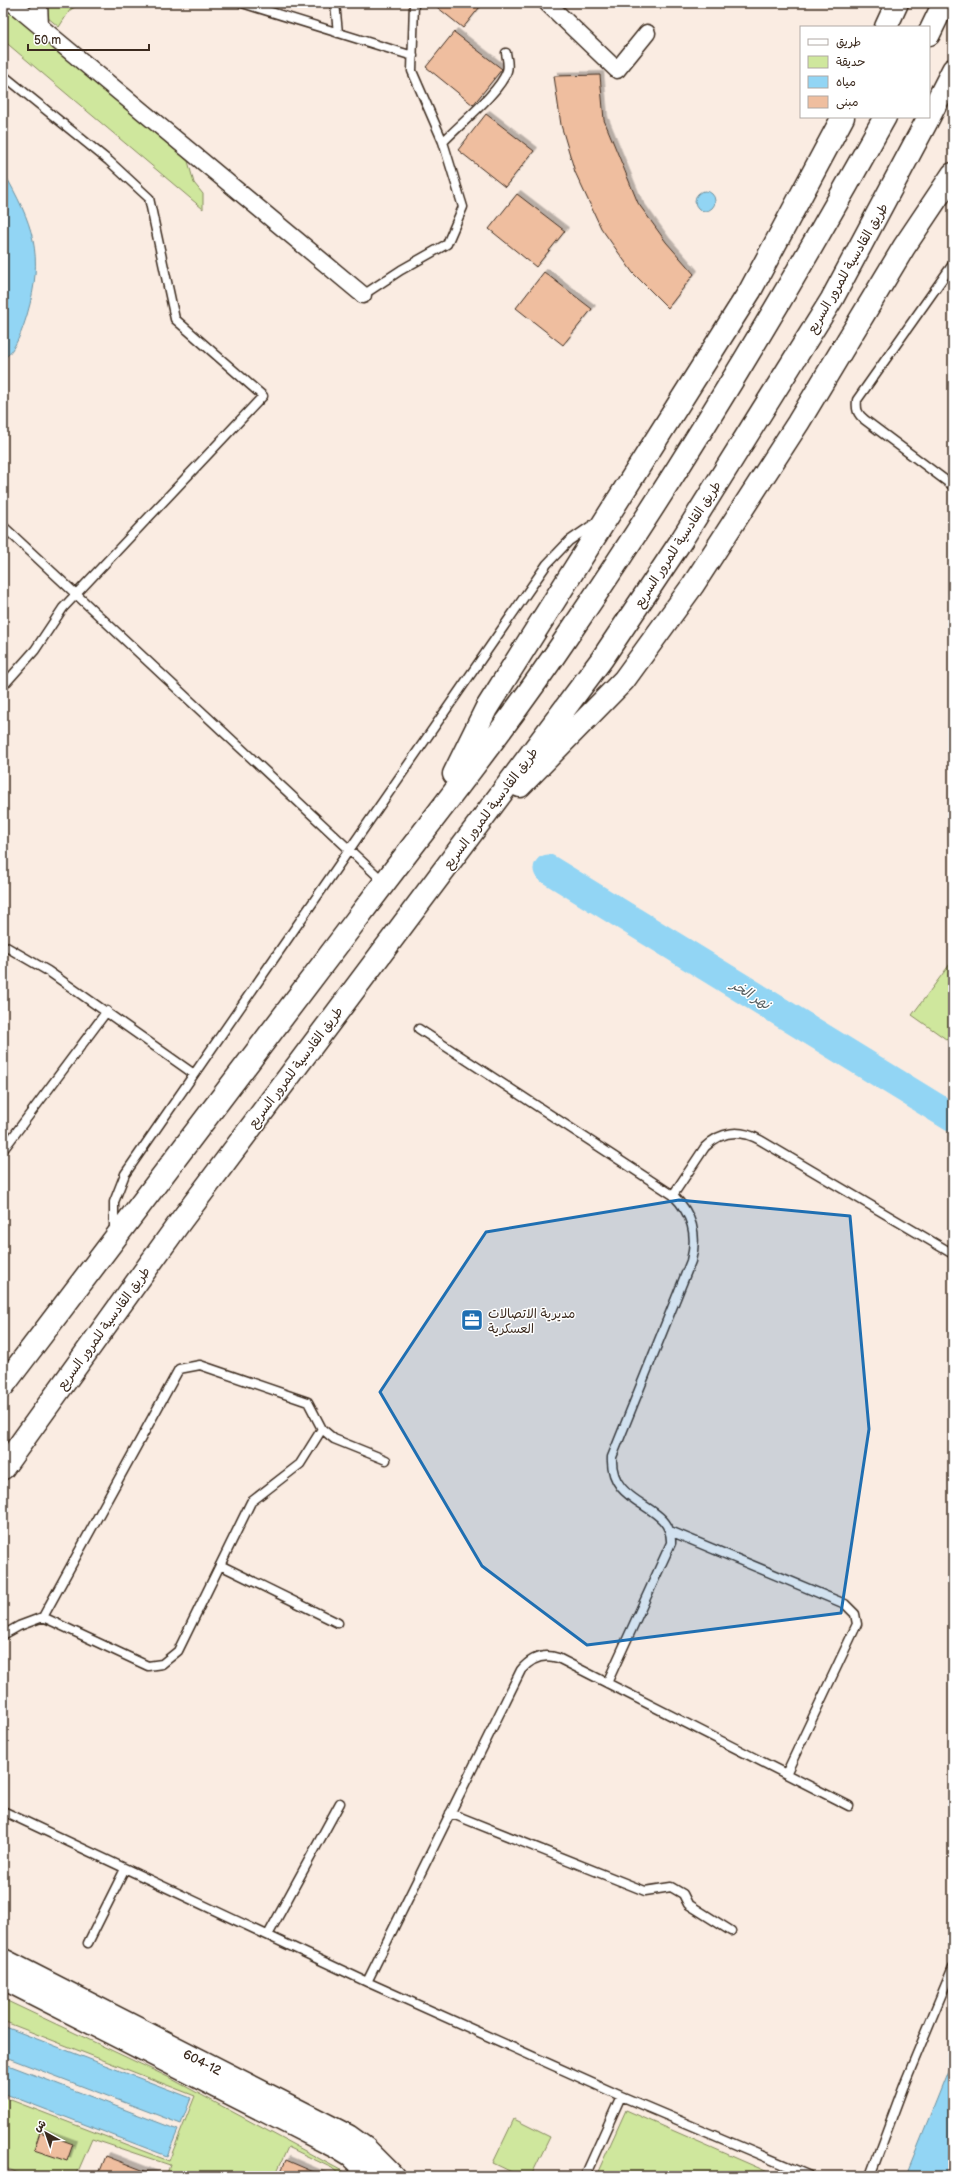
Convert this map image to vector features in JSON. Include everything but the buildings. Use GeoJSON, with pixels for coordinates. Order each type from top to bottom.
{"type":"FeatureCollection","features":[{"type":"Feature","properties":{"kind":"main road"},"geometry":{"type":"LineString","coordinates":[[886,26],[897,3]]}},
{"type":"Feature","properties":{"kind":"main road"},"geometry":{"type":"LineString","coordinates":[[930,32],[944,3]]}},
{"type":"Feature","properties":{"kind":"main road","name":"طريق القادسية للمرور السريع"},"geometry":{"type":"LineString","coordinates":[[930,115],[953,70]]}},
{"type":"Feature","properties":{"kind":"main road"},"geometry":{"type":"LineString","coordinates":[[429,825],[486,708],[750,291],[842,118]]}},
{"type":"Feature","properties":{"kind":"main road"},"geometry":{"type":"LineString","coordinates":[[3,1386],[429,825],[567,638],[646,519],[731,383],[814,245],[884,118]]}},
{"type":"Feature","properties":{"kind":"main road","name":"طريق القادسية للمرور السريع"},"geometry":{"type":"LineString","coordinates":[[3,1468],[180,1222],[602,659],[681,541],[832,299],[928,118]]}},
{"type":"Feature","properties":{"kind":"main road"},"geometry":{"type":"LineString","coordinates":[[462,846],[624,680],[652,642],[693,585],[798,423],[904,247],[953,174]]}},
{"type":"Feature","properties":{"kind":"main road","name":"604-12"},"geometry":{"type":"LineString","coordinates":[[3,1960],[348,2136],[366,2149],[393,2176]]}},
{"type":"Feature","properties":{"kind":"main road","name":"604-12"},"geometry":{"type":"LineString","coordinates":[[3,1978],[338,2148],[351,2156],[372,2176]]}},
{"type":"Feature","properties":{"kind":"street"},"geometry":{"type":"LineString","coordinates":[[12,3],[363,295]]}},
{"type":"Feature","properties":{"kind":"street"},"geometry":{"type":"LineString","coordinates":[[39,3],[40,26]]}},
{"type":"Feature","properties":{"kind":"street"},"geometry":{"type":"LineString","coordinates":[[547,3],[617,70],[647,33]]}},
{"type":"Feature","properties":{"kind":"lane"},"geometry":{"type":"LineString","coordinates":[[242,3],[413,56]]}},
{"type":"Feature","properties":{"kind":"lane"},"geometry":{"type":"LineString","coordinates":[[335,3],[338,33]]}},
{"type":"Feature","properties":{"kind":"lane"},"geometry":{"type":"LineString","coordinates":[[363,295],[401,270],[447,244],[463,208],[443,142],[412,71],[414,3]]}},
{"type":"Feature","properties":{"kind":"lane"},"geometry":{"type":"LineString","coordinates":[[443,142],[499,86],[507,71],[508,63],[506,53]]}},
{"type":"Feature","properties":{"kind":"lane"},"geometry":{"type":"LineString","coordinates":[[3,75],[109,161],[149,198],[175,319],[263,396],[63,608],[35,650],[3,686]]}},
{"type":"Feature","properties":{"kind":"lane"},"geometry":{"type":"LineString","coordinates":[[953,264],[857,400],[856,408],[859,415],[865,420],[953,486]]}},
{"type":"Feature","properties":{"kind":"lane"},"geometry":{"type":"LineString","coordinates":[[115,1238],[112,1214],[120,1182],[547,564],[581,530],[609,515]]}},
{"type":"Feature","properties":{"kind":"lane"},"geometry":{"type":"LineString","coordinates":[[3,526],[385,882]]}},
{"type":"Feature","properties":{"kind":"lane"},"geometry":{"type":"LineString","coordinates":[[3,945],[48,971],[107,1011],[194,1074]]}},
{"type":"Feature","properties":{"kind":"lane"},"geometry":{"type":"LineString","coordinates":[[3,1150],[107,1011]]}},
{"type":"Feature","properties":{"kind":"lane"},"geometry":{"type":"LineString","coordinates":[[419,1029],[673,1195],[683,1205],[691,1218],[694,1232],[694,1247],[691,1261],[612,1457],[611,1465],[612,1473],[620,1487],[664,1521],[670,1531],[669,1549],[607,1683]]}},
{"type":"Feature","properties":{"kind":"lane"},"geometry":{"type":"LineString","coordinates":[[673,1195],[710,1141],[725,1134],[743,1133],[760,1140],[953,1254]]}},
{"type":"Feature","properties":{"kind":"lane"},"geometry":{"type":"LineString","coordinates":[[3,1635],[19,1626],[43,1617],[179,1369],[200,1365],[308,1402],[322,1429],[334,1439],[386,1460]]}},
{"type":"Feature","properties":{"kind":"lane"},"geometry":{"type":"LineString","coordinates":[[43,1617],[148,1666],[162,1664],[178,1651],[251,1502],[300,1464],[322,1429]]}},
{"type":"Feature","properties":{"kind":"lane"},"geometry":{"type":"LineString","coordinates":[[670,1531],[845,1604],[855,1614],[857,1624],[786,1774]]}},
{"type":"Feature","properties":{"kind":"lane"},"geometry":{"type":"LineString","coordinates":[[220,1565],[338,1623]]}},
{"type":"Feature","properties":{"kind":"lane"},"geometry":{"type":"LineString","coordinates":[[367,1982],[521,1670],[531,1660],[544,1656],[558,1658],[849,1806]]}},
{"type":"Feature","properties":{"kind":"lane"},"geometry":{"type":"LineString","coordinates":[[268,1935],[340,1803]]}},
{"type":"Feature","properties":{"kind":"lane"},"geometry":{"type":"LineString","coordinates":[[3,1810],[125,1869],[367,1982],[621,2096],[810,2176]]}},
{"type":"Feature","properties":{"kind":"lane"},"geometry":{"type":"LineString","coordinates":[[450,1813],[645,1891],[671,1887],[683,1894],[688,1904],[731,1930]]}},
{"type":"Feature","properties":{"kind":"lane"},"geometry":{"type":"LineString","coordinates":[[88,1943],[125,1869]]}},
{"type":"Feature","properties":{"kind":"lane"},"geometry":{"type":"LineString","coordinates":[[870,2176],[904,2085],[953,1968]]}},
{"type":"Feature","properties":{"kind":"lane"},"geometry":{"type":"LineString","coordinates":[[585,2176],[621,2096]]}},
{"type":"Feature","properties":{"kind":"highlighted area"},"geometry":{"type":"Polygon","coordinates":[[[679,1200],[850,1216],[869,1429],[841,1613],[587,1645],[482,1566],[380,1392],[486,1232],[679,1200]]]}},
{"type":"Feature","properties":{"kind":"green space"},"geometry":{"type":"Polygon","coordinates":[[[30,3],[81,3],[70,10],[59,27],[30,3]]]}},
{"type":"Feature","properties":{"kind":"green space"},"geometry":{"type":"Polygon","coordinates":[[[3,5],[188,161],[194,183],[203,194],[203,209],[3,40],[3,5]]]}},
{"type":"Feature","properties":{"kind":"green space"},"geometry":{"type":"Polygon","coordinates":[[[953,960],[953,1044],[912,1015],[953,960]]]}},
{"type":"Feature","properties":{"kind":"green space"},"geometry":{"type":"Polygon","coordinates":[[[3,1999],[168,2077],[344,2172],[348,2176],[341,2176],[332,2168],[288,2147],[275,2176],[166,2176],[170,2165],[92,2139],[76,2176],[26,2176],[3,2167],[3,2097],[169,2161],[195,2096],[3,2021],[3,1999]]]}},
{"type":"Feature","properties":{"kind":"green space"},"geometry":{"type":"Polygon","coordinates":[[[626,2110],[768,2172],[766,2176],[596,2176],[626,2110]]]}},
{"type":"Feature","properties":{"kind":"green space"},"geometry":{"type":"Polygon","coordinates":[[[514,2119],[550,2137],[531,2176],[520,2176],[493,2163],[514,2119]]]}},
{"type":"Feature","properties":{"kind":"water"},"geometry":{"type":"Polygon","coordinates":[[[3,171],[22,207],[29,224],[33,240],[35,274],[27,315],[21,333],[12,351],[3,360],[3,171]]]}},
{"type":"Feature","properties":{"kind":"water"},"geometry":{"type":"Polygon","coordinates":[[[705,191],[712,194],[715,201],[712,208],[705,211],[698,208],[695,201],[698,194],[705,191]]]}},
{"type":"Feature","properties":{"kind":"water"},"geometry":{"type":"Polygon","coordinates":[[[3,2026],[191,2098],[181,2124],[3,2056],[3,2026]]]}},
{"type":"Feature","properties":{"kind":"water"},"geometry":{"type":"Polygon","coordinates":[[[953,2059],[953,2176],[906,2176],[953,2059]]]}},
{"type":"Feature","properties":{"kind":"water"},"geometry":{"type":"Polygon","coordinates":[[[3,2063],[178,2130],[167,2156],[3,2093],[3,2063]]]}},
{"type":"Feature","properties":{"kind":"waterway","name":"نهر الخر"},"geometry":{"type":"LineString","coordinates":[[548,869],[953,1118]]}},
{"type":"Feature","properties":{"kind":"place","name":"مديرية الاتصالات العسكرية"},"geometry":{"type":"Point","coordinates":[472,1320]}}]}
